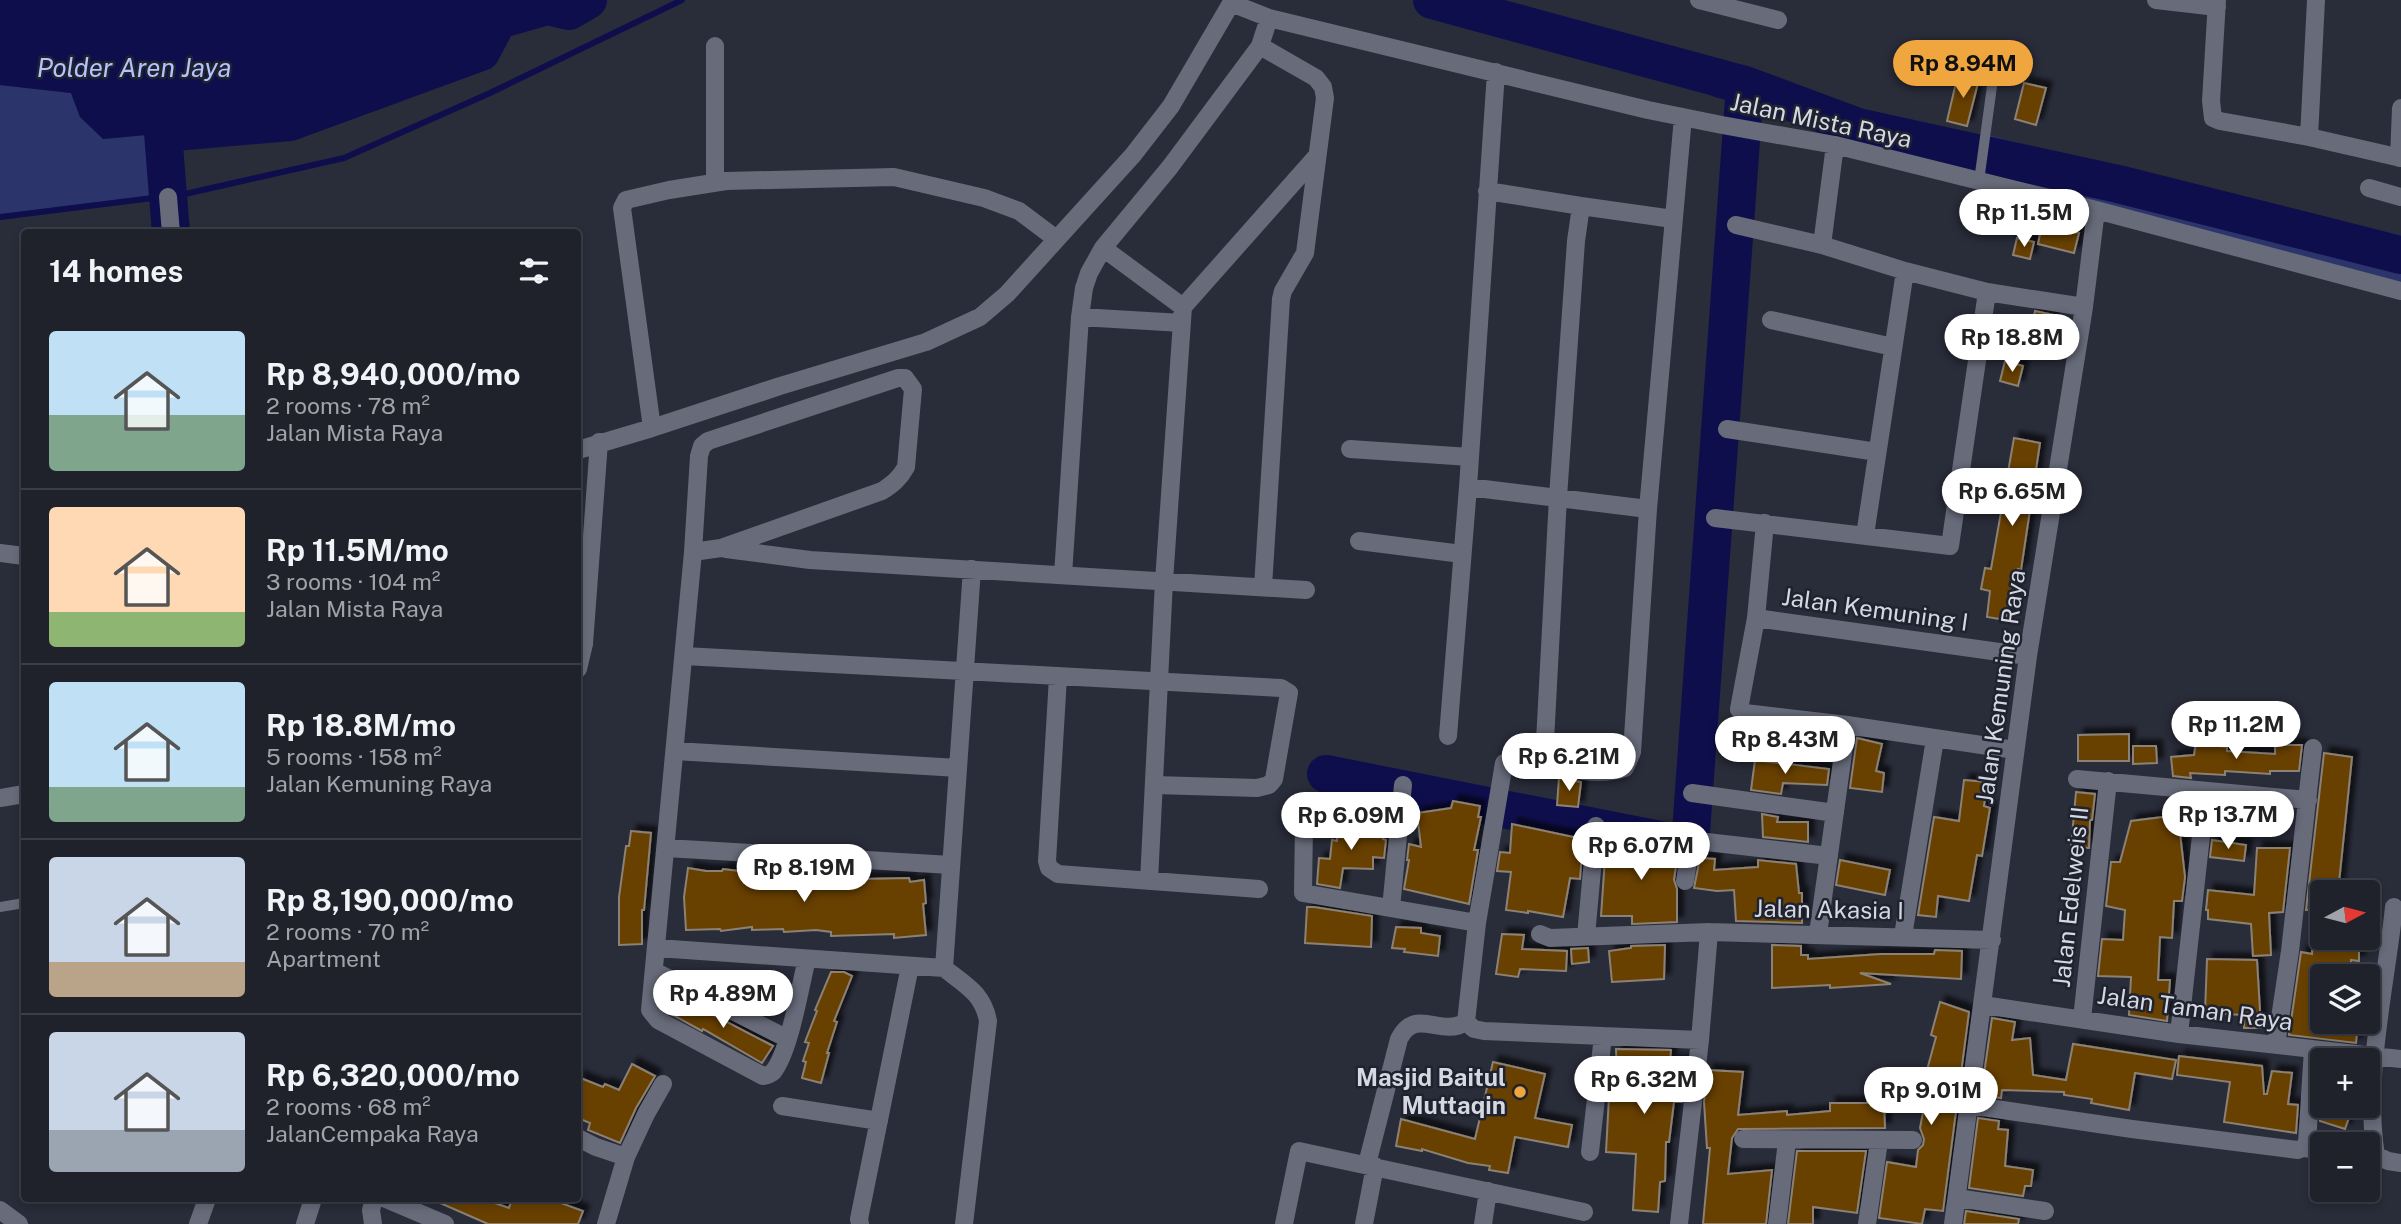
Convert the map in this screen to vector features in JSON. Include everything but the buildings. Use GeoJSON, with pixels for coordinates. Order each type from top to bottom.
{"type":"FeatureCollection","features":[{"type":"Feature","properties":{"kind":"street"},"geometry":{"type":"LineString","coordinates":[[1699,0],[1778,20]]}},
{"type":"Feature","properties":{"kind":"street"},"geometry":{"type":"LineString","coordinates":[[2156,0],[2217,3],[2211,101],[2213,118],[2400,158],[2401,108]]}},
{"type":"Feature","properties":{"kind":"street"},"geometry":{"type":"LineString","coordinates":[[2309,137],[2316,0]]}},
{"type":"Feature","properties":{"kind":"street"},"geometry":{"type":"LineString","coordinates":[[581,448],[926,342],[980,317],[1007,293],[1133,155],[1171,106],[1232,2]]}},
{"type":"Feature","properties":{"kind":"street","name":"Jalan Mista Raya"},"geometry":{"type":"LineString","coordinates":[[1232,2],[1269,18],[1683,117],[1835,145],[2096,210],[2401,291]]}},
{"type":"Feature","properties":{"kind":"street"},"geometry":{"type":"LineString","coordinates":[[1063,575],[1080,317],[1089,273],[1103,248],[1170,167],[1260,46],[1269,18]]}},
{"type":"Feature","properties":{"kind":"street"},"geometry":{"type":"LineString","coordinates":[[715,46],[715,183]]}},
{"type":"Feature","properties":{"kind":"street"},"geometry":{"type":"LineString","coordinates":[[1260,46],[1315,78],[1323,87],[1325,98],[1305,253],[1281,299],[1263,587]]}},
{"type":"Feature","properties":{"kind":"street"},"geometry":{"type":"LineString","coordinates":[[1448,736],[1496,72]]}},
{"type":"Feature","properties":{"kind":"street"},"geometry":{"type":"LineString","coordinates":[[1581,206],[1576,241],[1558,498],[1544,760],[1572,769],[1612,772],[1625,768],[1632,752],[1648,509],[1683,117]]}},
{"type":"Feature","properties":{"kind":"street"},"geometry":{"type":"LineString","coordinates":[[1822,245],[1835,145]]}},
{"type":"Feature","properties":{"kind":"street"},"geometry":{"type":"LineString","coordinates":[[1149,881],[1164,581],[1182,315],[1316,157]]}},
{"type":"Feature","properties":{"kind":"street"},"geometry":{"type":"LineString","coordinates":[[652,428],[622,208],[626,200],[715,183],[894,177],[996,202],[1019,211],[1055,238]]}},
{"type":"Feature","properties":{"kind":"street"},"geometry":{"type":"LineString","coordinates":[[2369,188],[2401,197]]}},
{"type":"Feature","properties":{"kind":"street"},"geometry":{"type":"LineString","coordinates":[[1487,191],[1673,219]]}},
{"type":"Feature","properties":{"kind":"street"},"geometry":{"type":"LineString","coordinates":[[168,197],[172,229]]}},
{"type":"Feature","properties":{"kind":"street","name":"Jalan Kemuning Raya"},"geometry":{"type":"LineString","coordinates":[[1954,1224],[2028,656],[2084,307],[2096,210]]}},
{"type":"Feature","properties":{"kind":"street"},"geometry":{"type":"LineString","coordinates":[[1736,225],[1822,245],[1905,271],[1987,292],[2084,307]]}},
{"type":"Feature","properties":{"kind":"street"},"geometry":{"type":"LineString","coordinates":[[1103,248],[1182,315]]}},
{"type":"Feature","properties":{"kind":"street"},"geometry":{"type":"LineString","coordinates":[[1865,535],[1905,271]]}},
{"type":"Feature","properties":{"kind":"street"},"geometry":{"type":"LineString","coordinates":[[1715,518],[1950,546],[1987,292]]}},
{"type":"Feature","properties":{"kind":"street"},"geometry":{"type":"LineString","coordinates":[[1080,317],[1182,315]]}},
{"type":"Feature","properties":{"kind":"street"},"geometry":{"type":"LineString","coordinates":[[1771,320],[1893,347]]}},
{"type":"Feature","properties":{"kind":"street"},"geometry":{"type":"LineString","coordinates":[[694,552],[721,548],[892,485],[906,467],[913,389],[911,384],[905,378],[898,378],[708,441],[702,446],[699,456],[694,552],[657,948],[649,1002],[652,1016],[763,1076],[773,1072],[788,1039],[807,958]]}},
{"type":"Feature","properties":{"kind":"street"},"geometry":{"type":"LineString","coordinates":[[1727,429],[1877,452]]}},
{"type":"Feature","properties":{"kind":"street"},"geometry":{"type":"LineString","coordinates":[[581,622],[584,551],[599,442]]}},
{"type":"Feature","properties":{"kind":"street"},"geometry":{"type":"LineString","coordinates":[[1350,449],[1470,457]]}},
{"type":"Feature","properties":{"kind":"street"},"geometry":{"type":"LineString","coordinates":[[1468,487],[1648,509]]}},
{"type":"Feature","properties":{"kind":"street"},"geometry":{"type":"LineString","coordinates":[[1765,523],[1756,618],[1739,709],[1745,713],[1847,725],[2015,751]]}},
{"type":"Feature","properties":{"kind":"street"},"geometry":{"type":"LineString","coordinates":[[1359,541],[1462,554]]}},
{"type":"Feature","properties":{"kind":"street"},"geometry":{"type":"LineString","coordinates":[[721,548],[810,560],[1306,590]]}},
{"type":"Feature","properties":{"kind":"street"},"geometry":{"type":"LineString","coordinates":[[0,553],[21,556]]}},
{"type":"Feature","properties":{"kind":"street"},"geometry":{"type":"LineString","coordinates":[[944,968],[972,569]]}},
{"type":"Feature","properties":{"kind":"street","name":"Jalan Kemuning I"},"geometry":{"type":"LineString","coordinates":[[1756,618],[2028,656]]}},
{"type":"Feature","properties":{"kind":"street"},"geometry":{"type":"LineString","coordinates":[[684,656],[1286,690],[1289,698],[1274,779],[1269,785],[1257,788],[1155,785]]}},
{"type":"Feature","properties":{"kind":"street"},"geometry":{"type":"LineString","coordinates":[[1058,677],[1047,861],[1049,869],[1058,874],[1259,889]]}},
{"type":"Feature","properties":{"kind":"street"},"geometry":{"type":"LineString","coordinates":[[1818,934],[1847,725]]}},
{"type":"Feature","properties":{"kind":"street"},"geometry":{"type":"LineString","coordinates":[[1903,936],[1935,739]]}},
{"type":"Feature","properties":{"kind":"street"},"geometry":{"type":"LineString","coordinates":[[2276,1045],[2313,748]]}},
{"type":"Feature","properties":{"kind":"street"},"geometry":{"type":"LineString","coordinates":[[675,751],[958,768]]}},
{"type":"Feature","properties":{"kind":"street"},"geometry":{"type":"LineString","coordinates":[[1466,1022],[1477,923],[1504,763]]}},
{"type":"Feature","properties":{"kind":"street"},"geometry":{"type":"LineString","coordinates":[[2077,779],[2308,800]]}},
{"type":"Feature","properties":{"kind":"street","name":"Jalan Edelweis II"},"geometry":{"type":"LineString","coordinates":[[2082,1019],[2108,781]]}},
{"type":"Feature","properties":{"kind":"street"},"geometry":{"type":"LineString","coordinates":[[1391,908],[1403,785]]}},
{"type":"Feature","properties":{"kind":"street"},"geometry":{"type":"LineString","coordinates":[[2179,1034],[2206,791]]}},
{"type":"Feature","properties":{"kind":"street"},"geometry":{"type":"LineString","coordinates":[[1692,793],[1835,813]]}},
{"type":"Feature","properties":{"kind":"street"},"geometry":{"type":"LineString","coordinates":[[0,797],[21,794]]}},
{"type":"Feature","properties":{"kind":"street"},"geometry":{"type":"LineString","coordinates":[[1304,824],[1303,893],[1477,923]]}},
{"type":"Feature","properties":{"kind":"street"},"geometry":{"type":"LineString","coordinates":[[1586,936],[1597,826]]}},
{"type":"Feature","properties":{"kind":"street"},"geometry":{"type":"LineString","coordinates":[[1685,881],[1693,842],[1829,856]]}},
{"type":"Feature","properties":{"kind":"street"},"geometry":{"type":"LineString","coordinates":[[666,848],[951,865]]}},
{"type":"Feature","properties":{"kind":"street"},"geometry":{"type":"LineString","coordinates":[[2375,1048],[2395,955],[2394,907]]}},
{"type":"Feature","properties":{"kind":"street"},"geometry":{"type":"LineString","coordinates":[[1679,1224],[1709,932]]}},
{"type":"Feature","properties":{"kind":"street","name":"Jalan Akasia I"},"geometry":{"type":"LineString","coordinates":[[1540,934],[1550,938],[1709,932],[1992,940]]}},
{"type":"Feature","properties":{"kind":"street"},"geometry":{"type":"LineString","coordinates":[[657,948],[944,968],[977,994],[985,1006],[988,1021],[964,1224]]}},
{"type":"Feature","properties":{"kind":"street"},"geometry":{"type":"LineString","coordinates":[[860,1224],[910,966]]}},
{"type":"Feature","properties":{"kind":"street"},"geometry":{"type":"LineString","coordinates":[[654,971],[788,1039]]}},
{"type":"Feature","properties":{"kind":"street","name":"Jalan Taman Raya"},"geometry":{"type":"LineString","coordinates":[[1983,1005],[2179,1034],[2310,1049]]}},
{"type":"Feature","properties":{"kind":"street"},"geometry":{"type":"LineString","coordinates":[[1466,1022],[1474,1029],[1484,1031],[1700,1040]]}},
{"type":"Feature","properties":{"kind":"street"},"geometry":{"type":"LineString","coordinates":[[1364,1224],[1371,1165],[1399,1038],[1404,1028],[1412,1023],[1422,1023],[1456,1028],[1466,1022]]}},
{"type":"Feature","properties":{"kind":"street"},"geometry":{"type":"LineString","coordinates":[[1590,1153],[1603,1036]]}},
{"type":"Feature","properties":{"kind":"street","name":"Jalan Taman Raya"},"geometry":{"type":"LineString","coordinates":[[2380,1056],[2401,1059]]}},
{"type":"Feature","properties":{"kind":"street"},"geometry":{"type":"LineString","coordinates":[[606,1224],[626,1157],[663,1084]]}},
{"type":"Feature","properties":{"kind":"street"},"geometry":{"type":"LineString","coordinates":[[2303,1148],[2307,1143],[2310,1096]]}},
{"type":"Feature","properties":{"kind":"street"},"geometry":{"type":"LineString","coordinates":[[1969,1105],[2132,1129],[2298,1150],[2310,1149]]}},
{"type":"Feature","properties":{"kind":"street"},"geometry":{"type":"LineString","coordinates":[[782,1106],[879,1121]]}},
{"type":"Feature","properties":{"kind":"street"},"geometry":{"type":"LineString","coordinates":[[1742,1139],[1913,1140]]}},
{"type":"Feature","properties":{"kind":"street"},"geometry":{"type":"LineString","coordinates":[[581,1140],[626,1157]]}},
{"type":"Feature","properties":{"kind":"street"},"geometry":{"type":"LineString","coordinates":[[1777,1224],[1787,1141]]}},
{"type":"Feature","properties":{"kind":"street"},"geometry":{"type":"LineString","coordinates":[[1867,1224],[1879,1141]]}},
{"type":"Feature","properties":{"kind":"street"},"geometry":{"type":"LineString","coordinates":[[1284,1224],[1298,1151],[1584,1212]]}},
{"type":"Feature","properties":{"kind":"street"},"geometry":{"type":"LineString","coordinates":[[2380,1158],[2401,1163]]}},
{"type":"Feature","properties":{"kind":"street"},"geometry":{"type":"LineString","coordinates":[[1483,1224],[1488,1191]]}},
{"type":"Feature","properties":{"kind":"street"},"geometry":{"type":"LineString","coordinates":[[1957,1198],[2045,1210]]}},
{"type":"Feature","properties":{"kind":"street"},"geometry":{"type":"LineString","coordinates":[[198,1224],[206,1202]]}},
{"type":"Feature","properties":{"kind":"street"},"geometry":{"type":"LineString","coordinates":[[305,1224],[312,1202]]}},
{"type":"Feature","properties":{"kind":"street"},"geometry":{"type":"LineString","coordinates":[[373,1202],[371,1210],[373,1224]]}},
{"type":"Feature","properties":{"kind":"street"},"geometry":{"type":"LineString","coordinates":[[393,1202],[445,1224]]}},
{"type":"Feature","properties":{"kind":"street"},"geometry":{"type":"LineString","coordinates":[[0,1210],[19,1224]]}},
{"type":"Feature","properties":{"kind":"lane"},"geometry":{"type":"LineString","coordinates":[[1979,181],[1993,79]]}},
{"type":"Feature","properties":{"kind":"lane"},"geometry":{"type":"LineString","coordinates":[[0,907],[21,904]]}},
{"type":"Feature","properties":{"kind":"shaded area"},"geometry":{"type":"Polygon","coordinates":[[[0,85],[71,93],[80,117],[104,139],[163,133],[168,197],[0,217],[0,85]]]}},
{"type":"Feature","properties":{"kind":"shaded area"},"geometry":{"type":"Polygon","coordinates":[[[1985,134],[2120,169],[2401,235],[2401,291],[1979,181],[1985,134]]]}},
{"type":"Feature","properties":{"kind":"water","name":"Polder Aren Jaya"},"geometry":{"type":"Polygon","coordinates":[[[0,0],[588,0],[569,11],[547,6],[498,20],[481,52],[290,122],[103,139],[80,117],[71,93],[0,85],[0,0]]]}},
{"type":"Feature","properties":{"kind":"waterway"},"geometry":{"type":"LineString","coordinates":[[171,229],[163,133],[290,122],[481,52],[498,20],[547,6],[569,11],[588,0]]}},
{"type":"Feature","properties":{"kind":"waterway"},"geometry":{"type":"LineString","coordinates":[[0,217],[185,194],[344,158],[490,93],[682,0]]}},
{"type":"Feature","properties":{"kind":"waterway"},"geometry":{"type":"LineString","coordinates":[[1326,774],[1690,846],[1745,85],[1432,0]]}},
{"type":"Feature","properties":{"kind":"waterway"},"geometry":{"type":"LineString","coordinates":[[1721,79],[1745,85],[1858,127],[2118,184],[2401,255]]}},
{"type":"Feature","properties":{"kind":"place","name":"Masjid Baitul Muttaqin"},"geometry":{"type":"Point","coordinates":[1520,1092]}}]}
